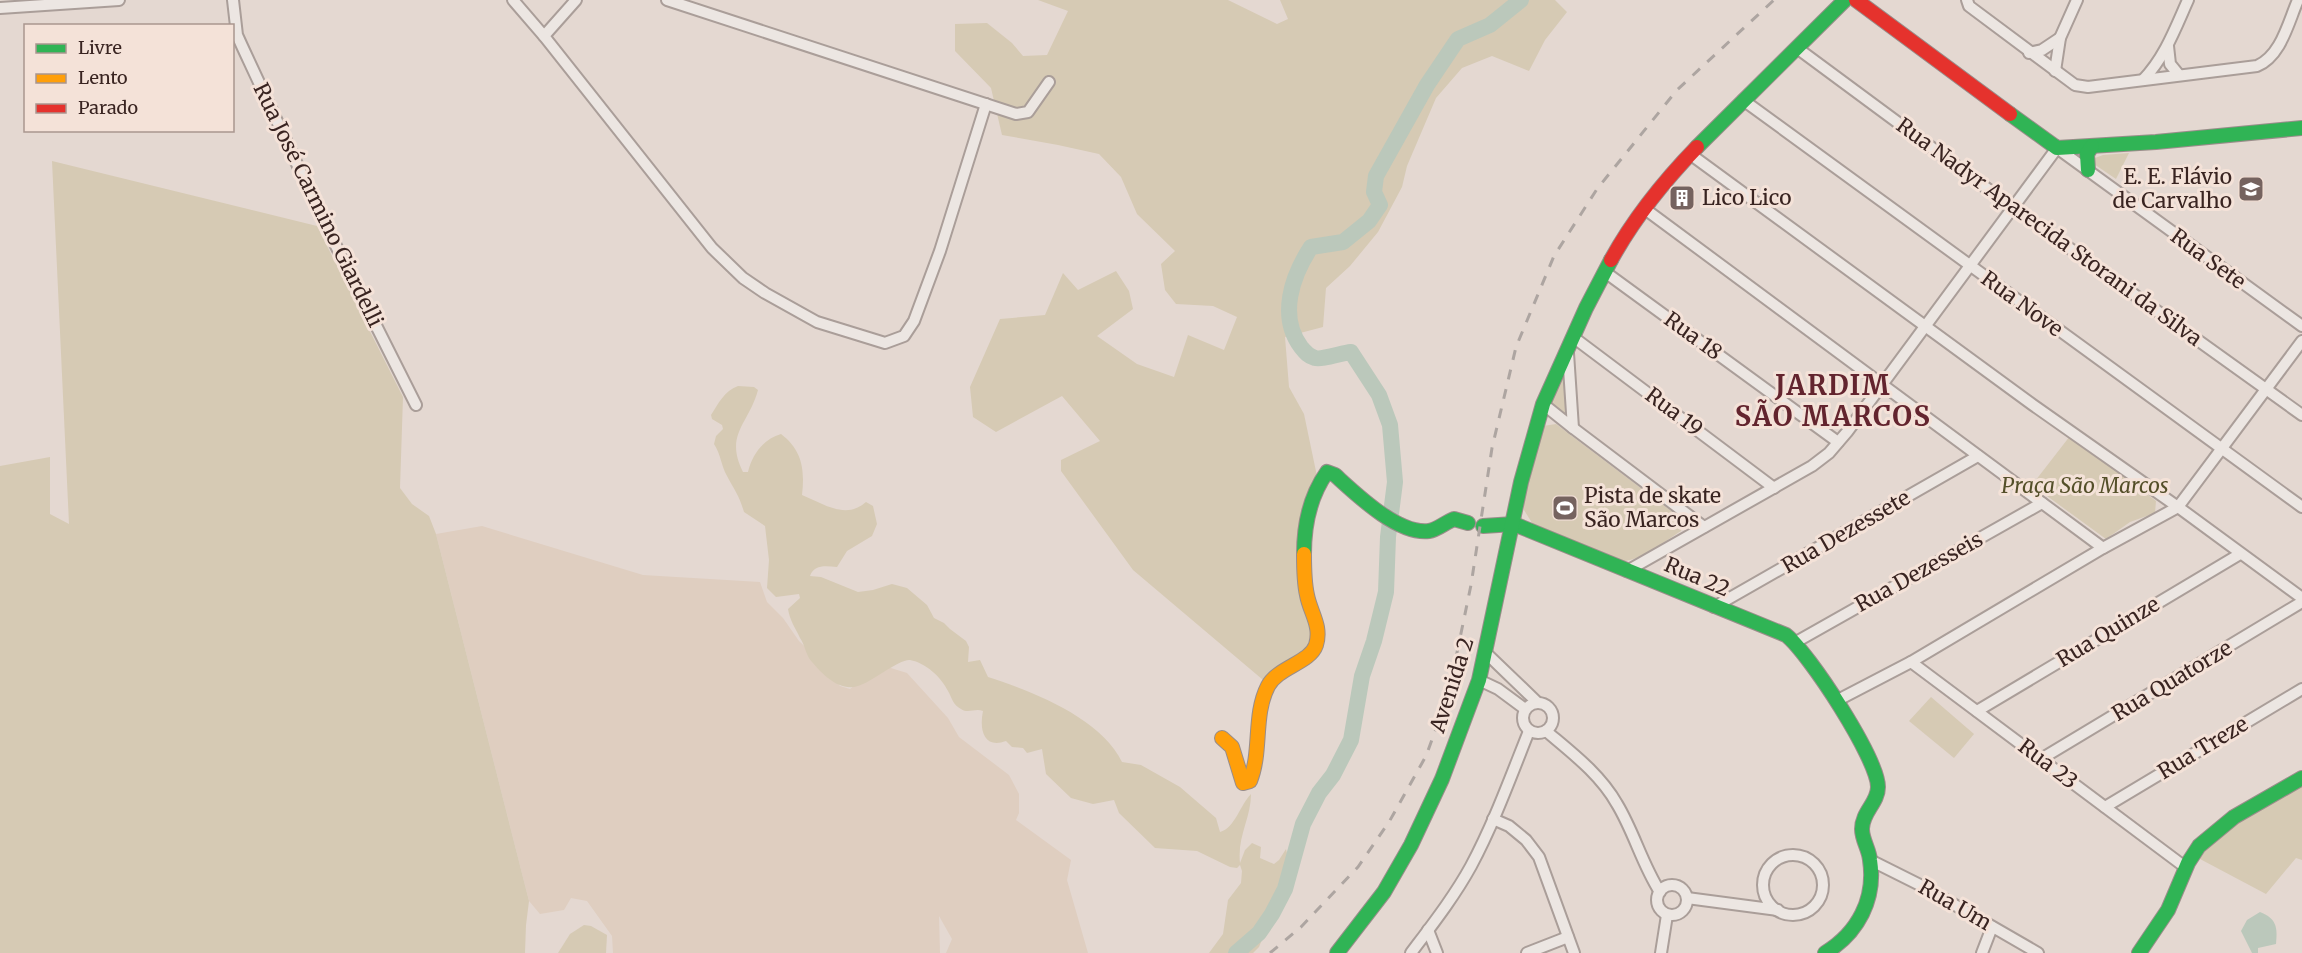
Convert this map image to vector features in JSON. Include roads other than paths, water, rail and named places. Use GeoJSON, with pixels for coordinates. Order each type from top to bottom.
{"type":"FeatureCollection","features":[{"type":"Feature","properties":{"kind":"street"},"geometry":{"type":"LineString","coordinates":[[0,8],[119,0]]}},
{"type":"Feature","properties":{"kind":"street","name":"Rua José Carmino Giardelli"},"geometry":{"type":"LineString","coordinates":[[233,0],[237,34],[242,46],[324,222],[416,405]]}},
{"type":"Feature","properties":{"kind":"street"},"geometry":{"type":"LineString","coordinates":[[513,0],[712,248],[743,278],[817,322],[885,343],[904,336],[914,321],[940,251],[986,104]]}},
{"type":"Feature","properties":{"kind":"street"},"geometry":{"type":"LineString","coordinates":[[544,36],[576,0]]}},
{"type":"Feature","properties":{"kind":"street"},"geometry":{"type":"LineString","coordinates":[[667,0],[1016,114],[1023,115],[1028,112],[1049,82]]}},
{"type":"Feature","properties":{"kind":"street","name":"Avenida 2"},"geometry":{"type":"LineString","coordinates":[[1337,953],[1384,892],[1411,845],[1442,779],[1479,680],[1514,524],[1521,482],[1543,404],[1605,272],[1620,244],[1666,180],[1743,100],[1845,0]]}},
{"type":"Feature","properties":{"kind":"street"},"geometry":{"type":"LineString","coordinates":[[1857,0],[2056,148],[2302,128]]}},
{"type":"Feature","properties":{"kind":"street"},"geometry":{"type":"LineString","coordinates":[[2055,71],[2060,38],[2077,0]]}},
{"type":"Feature","properties":{"kind":"street"},"geometry":{"type":"LineString","coordinates":[[2143,80],[2155,68],[2168,46],[2188,0]]}},
{"type":"Feature","properties":{"kind":"street"},"geometry":{"type":"LineString","coordinates":[[1966,1],[1969,6],[2029,52],[2080,87],[2257,66],[2268,62],[2275,52],[2298,0]]}},
{"type":"Feature","properties":{"kind":"street"},"geometry":{"type":"LineString","coordinates":[[2029,52],[2042,50],[2060,38]]}},
{"type":"Feature","properties":{"kind":"street"},"geometry":{"type":"LineString","coordinates":[[2168,46],[2170,64],[2179,75]]}},
{"type":"Feature","properties":{"kind":"street","name":"Rua Nadyr Aparecida Storani da Silva"},"geometry":{"type":"LineString","coordinates":[[1797,48],[2012,207],[2302,415]]}},
{"type":"Feature","properties":{"kind":"street","name":"Rua Nove"},"geometry":{"type":"LineString","coordinates":[[1743,100],[2302,507]]}},
{"type":"Feature","properties":{"kind":"street"},"geometry":{"type":"LineString","coordinates":[[2088,170],[2087,154],[2092,146]]}},
{"type":"Feature","properties":{"kind":"street"},"geometry":{"type":"LineString","coordinates":[[1627,571],[1812,466],[1838,442],[2056,148]]}},
{"type":"Feature","properties":{"kind":"street","name":"Rua Sete"},"geometry":{"type":"LineString","coordinates":[[2056,148],[2302,326]]}},
{"type":"Feature","properties":{"kind":"street"},"geometry":{"type":"LineString","coordinates":[[1690,154],[2178,507],[2302,600]]}},
{"type":"Feature","properties":{"kind":"street"},"geometry":{"type":"LineString","coordinates":[[1645,209],[2103,548]]}},
{"type":"Feature","properties":{"kind":"street","name":"Rua 18"},"geometry":{"type":"LineString","coordinates":[[1605,272],[1838,442]]}},
{"type":"Feature","properties":{"kind":"street"},"geometry":{"type":"LineString","coordinates":[[1838,700],[1911,662],[2103,548],[2178,507],[2302,341]]}},
{"type":"Feature","properties":{"kind":"street"},"geometry":{"type":"LineString","coordinates":[[1570,343],[1573,428]]}},
{"type":"Feature","properties":{"kind":"street","name":"Rua 19"},"geometry":{"type":"LineString","coordinates":[[1570,343],[1774,488]]}},
{"type":"Feature","properties":{"kind":"street"},"geometry":{"type":"LineString","coordinates":[[1543,404],[1704,527]]}},
{"type":"Feature","properties":{"kind":"street","name":"Rua Dezessete"},"geometry":{"type":"LineString","coordinates":[[1714,607],[1978,456]]}},
{"type":"Feature","properties":{"kind":"street"},"geometry":{"type":"LineString","coordinates":[[1222,738],[1229,742],[1234,750],[1238,776],[1243,783],[1250,781],[1257,768],[1263,701],[1269,685],[1283,669],[1303,659],[1316,645],[1317,623],[1307,597],[1304,545],[1309,506],[1318,481],[1327,472],[1335,475],[1376,511],[1416,530],[1430,531],[1454,519],[1468,523]]}},
{"type":"Feature","properties":{"kind":"street","name":"Rua Dezesseis"},"geometry":{"type":"LineString","coordinates":[[1796,642],[2042,503]]}},
{"type":"Feature","properties":{"kind":"street"},"geometry":{"type":"LineString","coordinates":[[1483,526],[1514,524]]}},
{"type":"Feature","properties":{"kind":"street","name":"Rua 22"},"geometry":{"type":"LineString","coordinates":[[1514,524],[1786,635],[1796,642],[1838,700],[1879,781],[1880,788],[1877,799],[1863,819],[1862,830],[1870,860],[1871,880],[1866,908],[1859,924],[1848,937],[1825,953]]}},
{"type":"Feature","properties":{"kind":"street","name":"Rua Quinze"},"geometry":{"type":"LineString","coordinates":[[1977,711],[2240,554]]}},
{"type":"Feature","properties":{"kind":"street","name":"Rua Quatorze"},"geometry":{"type":"LineString","coordinates":[[2041,759],[2302,600]]}},
{"type":"Feature","properties":{"kind":"street"},"geometry":{"type":"LineString","coordinates":[[1486,653],[1538,703]]}},
{"type":"Feature","properties":{"kind":"street","name":"Rua 23"},"geometry":{"type":"LineString","coordinates":[[1911,662],[2185,867]]}},
{"type":"Feature","properties":{"kind":"street"},"geometry":{"type":"LineString","coordinates":[[1479,680],[1498,689],[1525,709]]}},
{"type":"Feature","properties":{"kind":"street","name":"Rua Treze"},"geometry":{"type":"LineString","coordinates":[[2104,807],[2302,689]]}},
{"type":"Feature","properties":{"kind":"street"},"geometry":{"type":"LineString","coordinates":[[1538,703],[1544,704],[1552,713],[1553,720],[1546,731],[1535,733],[1529,731],[1523,720],[1525,709],[1538,703]]}},
{"type":"Feature","properties":{"kind":"street"},"geometry":{"type":"LineString","coordinates":[[1411,953],[1445,908],[1471,866],[1529,731]]}},
{"type":"Feature","properties":{"kind":"street"},"geometry":{"type":"LineString","coordinates":[[1546,731],[1603,783],[1618,805],[1647,872],[1660,892]]}},
{"type":"Feature","properties":{"kind":"street"},"geometry":{"type":"LineString","coordinates":[[2139,953],[2157,929],[2174,896],[2185,867],[2199,846],[2222,825],[2302,778]]}},
{"type":"Feature","properties":{"kind":"street"},"geometry":{"type":"LineString","coordinates":[[1493,819],[1509,826],[1526,840],[1539,857],[1574,953]]}},
{"type":"Feature","properties":{"kind":"street"},"geometry":{"type":"LineString","coordinates":[[1687,898],[1778,910],[1787,914],[1805,912],[1819,900],[1822,891],[1821,872],[1807,858],[1787,855],[1770,866],[1765,875],[1764,885],[1766,896],[1778,910]]}},
{"type":"Feature","properties":{"kind":"street","name":"Rua Um"},"geometry":{"type":"LineString","coordinates":[[1870,860],[1913,881],[2038,953]]}},
{"type":"Feature","properties":{"kind":"street"},"geometry":{"type":"LineString","coordinates":[[1672,885],[1684,892],[1687,898],[1682,912],[1667,915],[1658,905],[1657,898],[1665,887],[1672,885]]}},
{"type":"Feature","properties":{"kind":"street"},"geometry":{"type":"LineString","coordinates":[[1661,953],[1667,915]]}},
{"type":"Feature","properties":{"kind":"street"},"geometry":{"type":"LineString","coordinates":[[1982,953],[1992,927]]}},
{"type":"Feature","properties":{"kind":"street"},"geometry":{"type":"LineString","coordinates":[[1428,930],[1437,953]]}},
{"type":"Feature","properties":{"kind":"street"},"geometry":{"type":"LineString","coordinates":[[1527,953],[1568,937]]}},
{"type":"Feature","properties":{"kind":"waterway"},"geometry":{"type":"LineString","coordinates":[[1236,953],[1259,933],[1272,914],[1285,889],[1303,824],[1351,740],[1362,676],[1374,641],[1386,592],[1388,537],[1395,482],[1390,425],[1379,395],[1351,352],[1318,358],[1309,355],[1301,347],[1290,322],[1289,309],[1293,283],[1311,247],[1343,242],[1369,221],[1380,205],[1374,192],[1376,176],[1427,85],[1458,39],[1490,25],[1521,0]]}},
{"type":"Feature","properties":{"kind":"railway"},"geometry":{"type":"LineString","coordinates":[[1270,953],[1301,927],[1358,867],[1389,822],[1426,756],[1448,696],[1471,585],[1492,448],[1516,347],[1554,256],[1597,189],[1677,90],[1774,0]]}},
{"type":"Feature","properties":{"kind":"place","name":"E. E. Flávio de Carvalho"},"geometry":{"type":"Point","coordinates":[2251,189]}},
{"type":"Feature","properties":{"kind":"place","name":"Lico Lico"},"geometry":{"type":"Point","coordinates":[1682,198]}},
{"type":"Feature","properties":{"kind":"place","name":"Pista de skate São Marcos"},"geometry":{"type":"Point","coordinates":[1565,508]}},
{"type":"Feature","properties":{"kind":"district","name":"JARDIM SÃO MARCOS"},"geometry":{"type":"Point","coordinates":[1833,402]}},
{"type":"Feature","properties":{"kind":"park label","name":"Praça São Marcos"},"geometry":{"type":"Point","coordinates":[2085,486]}}]}
